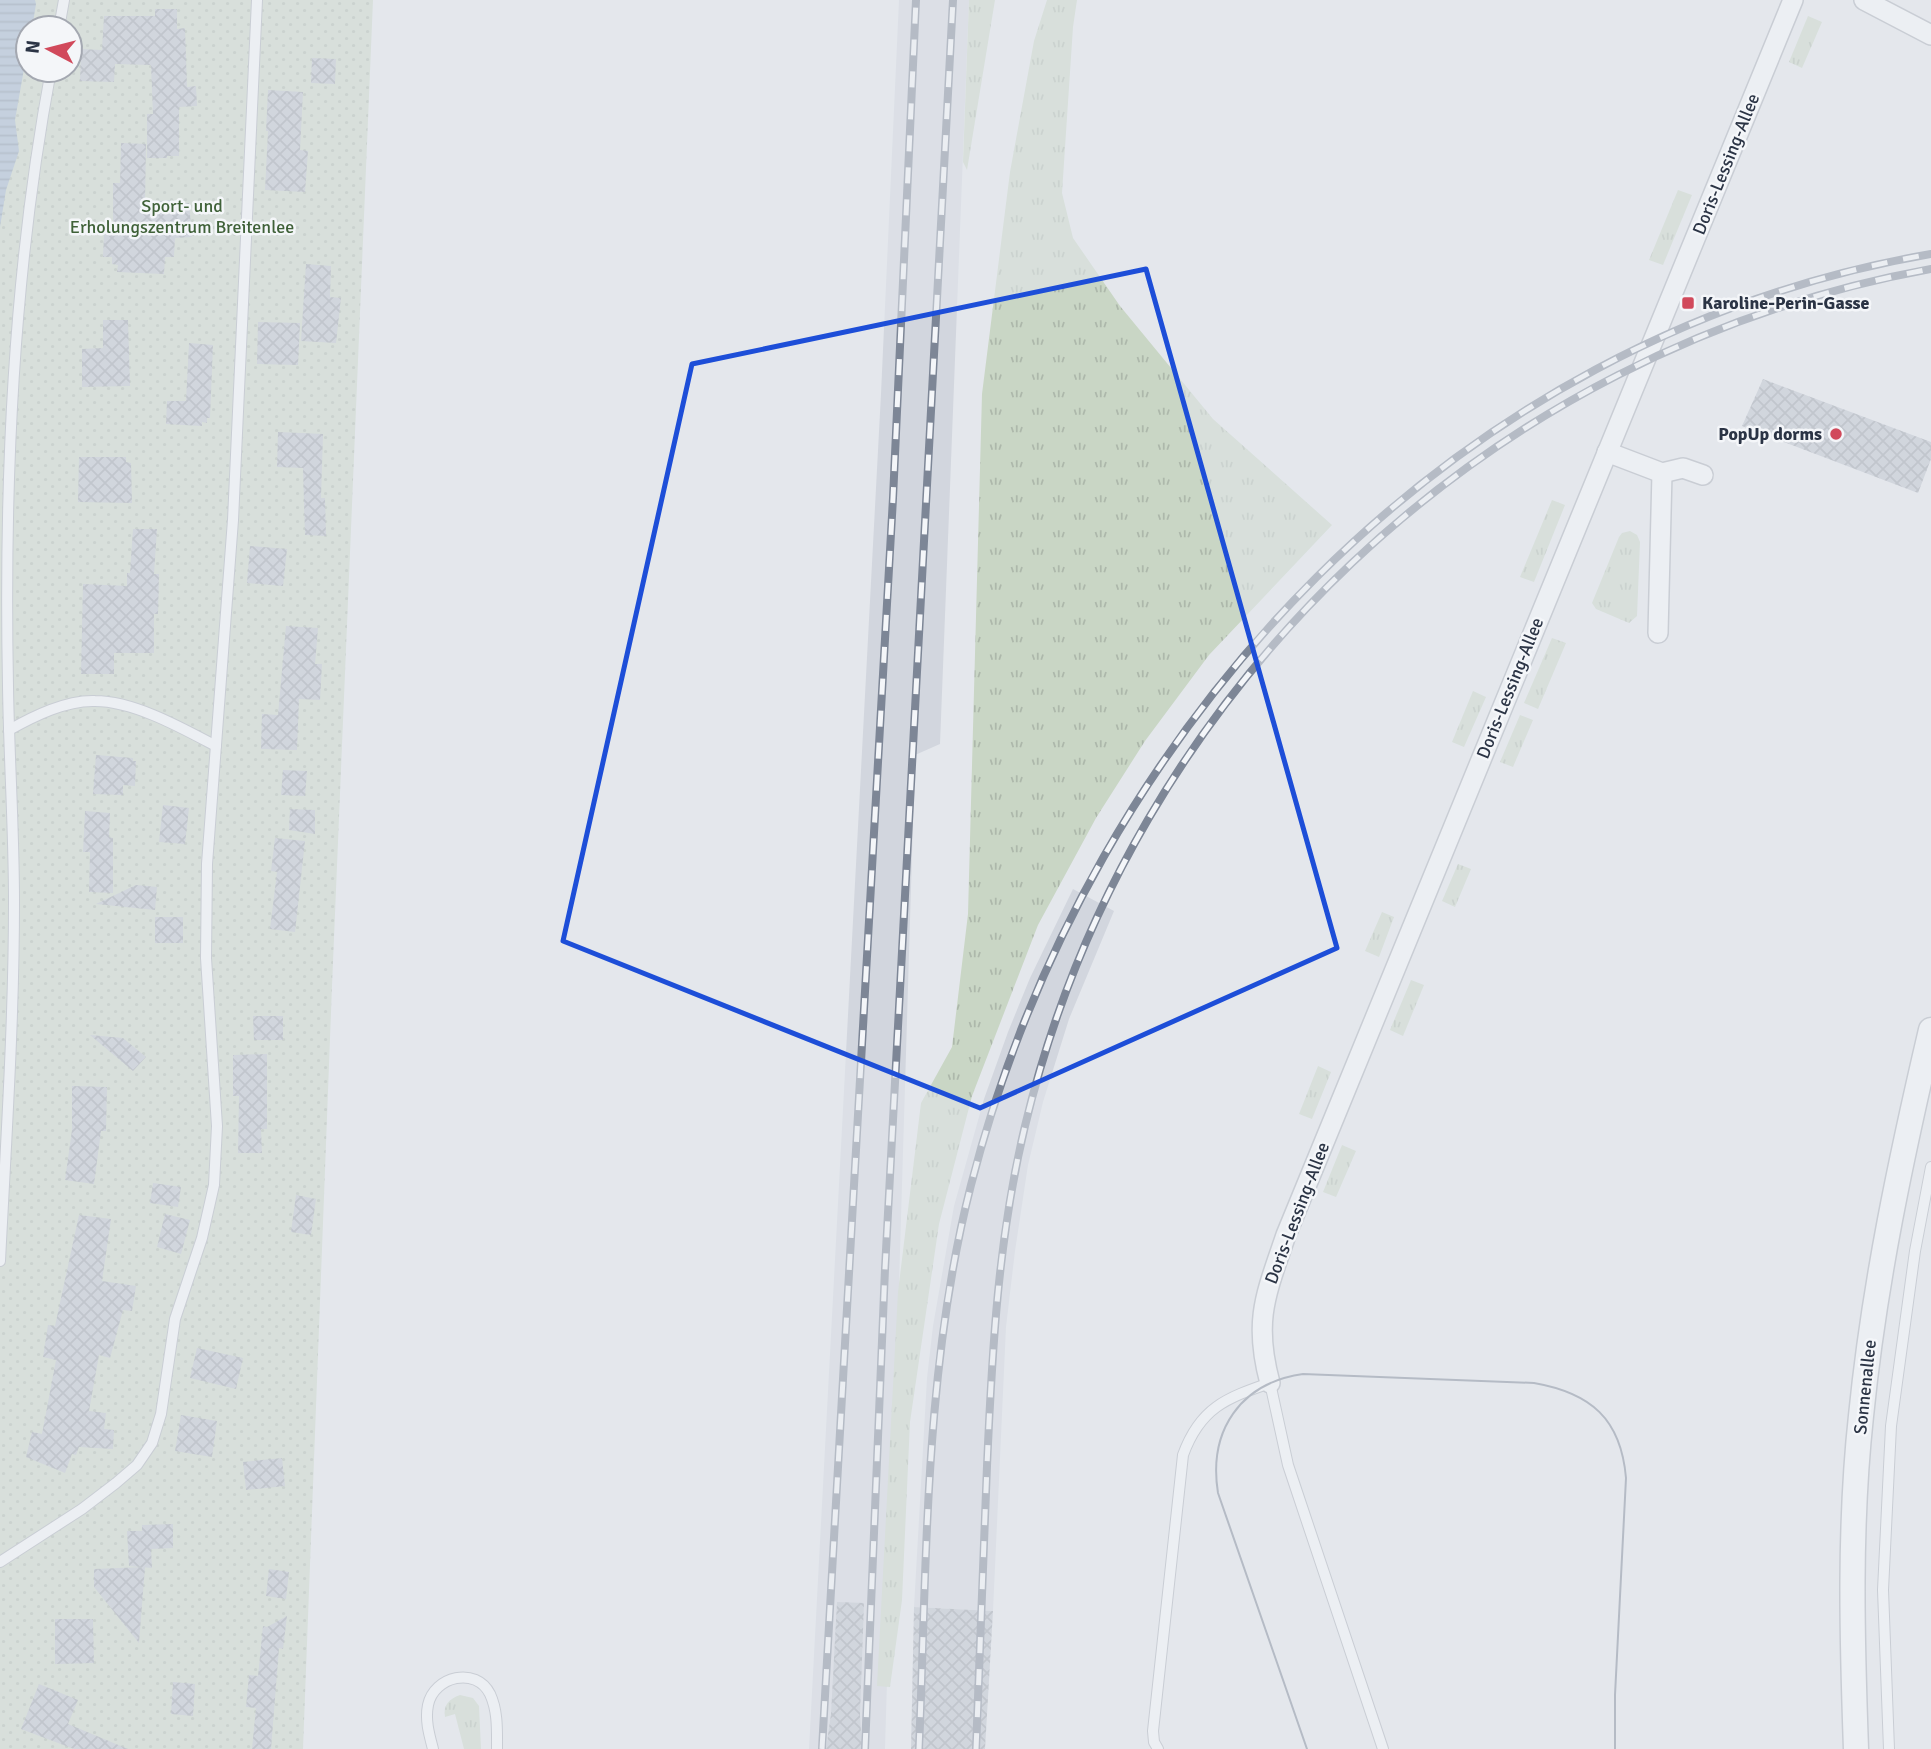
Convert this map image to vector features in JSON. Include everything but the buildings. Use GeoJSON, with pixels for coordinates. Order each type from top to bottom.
{"type":"FeatureCollection","features":[{"type":"Feature","properties":{"kind":"street","name":"Doris-Lessing-Allee"},"geometry":{"type":"LineString","coordinates":[[1270,1383],[1263,1358],[1263,1304],[1286,1235],[1793,0]]}},
{"type":"Feature","properties":{"kind":"street"},"geometry":{"type":"LineString","coordinates":[[1864,0],[1931,35]]}},
{"type":"Feature","properties":{"kind":"street"},"geometry":{"type":"LineString","coordinates":[[1607,452],[1662,473],[1683,468],[1703,475]]}},
{"type":"Feature","properties":{"kind":"street"},"geometry":{"type":"LineString","coordinates":[[1658,633],[1662,473]]}},
{"type":"Feature","properties":{"kind":"street","name":"Sonnenallee"},"geometry":{"type":"LineString","coordinates":[[1856,1749],[1851,1618],[1860,1417],[1885,1242],[1931,1030]]}},
{"type":"Feature","properties":{"kind":"lane"},"geometry":{"type":"LineString","coordinates":[[0,1562],[82,1509],[137,1465],[152,1443],[160,1414],[170,1339],[182,1292],[207,1219],[217,1155],[217,1126],[205,931],[211,803],[233,520],[257,0]]}},
{"type":"Feature","properties":{"kind":"lane"},"geometry":{"type":"LineString","coordinates":[[0,1261],[13,987],[13,815],[9,730],[7,532],[14,363],[21,277],[30,198],[49,84]]}},
{"type":"Feature","properties":{"kind":"lane"},"geometry":{"type":"LineString","coordinates":[[9,730],[56,709],[79,702],[96,701],[134,709],[186,730],[216,746]]}},
{"type":"Feature","properties":{"kind":"lane"},"geometry":{"type":"LineString","coordinates":[[1889,1749],[1883,1590],[1891,1426],[1915,1251],[1931,1167]]}},
{"type":"Feature","properties":{"kind":"lane"},"geometry":{"type":"LineString","coordinates":[[1158,1749],[1153,1731],[1183,1455],[1195,1429],[1214,1407],[1236,1395],[1270,1383],[1288,1465],[1383,1749]]}},
{"type":"Feature","properties":{"kind":"lane"},"geometry":{"type":"LineString","coordinates":[[433,1749],[427,1722],[428,1703],[436,1687],[447,1679],[463,1677],[480,1682],[489,1691],[495,1707],[497,1749]]}},
{"type":"Feature","properties":{"kind":"highlighted area"},"geometry":{"type":"Polygon","coordinates":[[[1146,269],[1337,948],[980,1108],[563,941],[692,364],[1146,269]]]}},
{"type":"Feature","properties":{"kind":"shaded area"},"geometry":{"type":"Polygon","coordinates":[[[899,0],[969,0],[940,744],[915,755],[885,1749],[809,1749],[881,394],[899,0]]]}},
{"type":"Feature","properties":{"kind":"shaded area"},"geometry":{"type":"Polygon","coordinates":[[[1073,889],[1114,911],[1069,1019],[1043,1102],[1028,1165],[1006,1327],[993,1611],[914,1607],[927,1378],[933,1326],[954,1206],[984,1099],[1008,1032],[1030,978],[1073,889]]]}},
{"type":"Feature","properties":{"kind":"green space","name":"Sport- und Erholungszentrum Breitenlee"},"geometry":{"type":"Polygon","coordinates":[[[0,0],[373,0],[303,1749],[0,1749],[0,0]]]}},
{"type":"Feature","properties":{"kind":"green space"},"geometry":{"type":"Polygon","coordinates":[[[969,0],[995,0],[967,170],[963,162],[969,0]]]}},
{"type":"Feature","properties":{"kind":"green space"},"geometry":{"type":"Polygon","coordinates":[[[1047,0],[1077,0],[1062,193],[1073,238],[1120,306],[1213,419],[1332,525],[1209,655],[1145,741],[1096,818],[1038,925],[972,1096],[939,1224],[910,1422],[902,1600],[890,1687],[877,1686],[898,1292],[921,1103],[952,1047],[968,914],[982,394],[1010,172],[1034,41],[1047,0]]]}},
{"type":"Feature","properties":{"kind":"green space"},"geometry":{"type":"Polygon","coordinates":[[[1808,16],[1822,22],[1802,68],[1789,62],[1808,16]]]}},
{"type":"Feature","properties":{"kind":"green space"},"geometry":{"type":"Polygon","coordinates":[[[1678,190],[1692,195],[1663,265],[1649,260],[1678,190]]]}},
{"type":"Feature","properties":{"kind":"green space"},"geometry":{"type":"Polygon","coordinates":[[[1552,500],[1565,505],[1534,582],[1520,577],[1552,500]]]}},
{"type":"Feature","properties":{"kind":"green space"},"geometry":{"type":"Polygon","coordinates":[[[1630,531],[1637,535],[1640,542],[1637,616],[1629,623],[1596,609],[1592,603],[1619,537],[1630,531]]]}},
{"type":"Feature","properties":{"kind":"green space"},"geometry":{"type":"Polygon","coordinates":[[[1552,638],[1566,643],[1538,709],[1524,703],[1552,638]]]}},
{"type":"Feature","properties":{"kind":"green space"},"geometry":{"type":"Polygon","coordinates":[[[1473,691],[1486,697],[1464,747],[1452,742],[1473,691]]]}},
{"type":"Feature","properties":{"kind":"green space"},"geometry":{"type":"Polygon","coordinates":[[[1520,715],[1533,720],[1513,767],[1500,762],[1520,715]]]}},
{"type":"Feature","properties":{"kind":"green space"},"geometry":{"type":"Polygon","coordinates":[[[1458,864],[1471,869],[1455,907],[1442,901],[1458,864]]]}},
{"type":"Feature","properties":{"kind":"green space"},"geometry":{"type":"Polygon","coordinates":[[[1382,912],[1394,917],[1379,957],[1365,951],[1382,912]]]}},
{"type":"Feature","properties":{"kind":"green space"},"geometry":{"type":"Polygon","coordinates":[[[1411,980],[1424,985],[1403,1036],[1390,1030],[1411,980]]]}},
{"type":"Feature","properties":{"kind":"green space"},"geometry":{"type":"Polygon","coordinates":[[[1318,1066],[1331,1072],[1312,1119],[1299,1114],[1318,1066]]]}},
{"type":"Feature","properties":{"kind":"green space"},"geometry":{"type":"Polygon","coordinates":[[[1342,1145],[1356,1151],[1336,1197],[1323,1192],[1342,1145]]]}},
{"type":"Feature","properties":{"kind":"green space"},"geometry":{"type":"Polygon","coordinates":[[[460,1695],[473,1698],[479,1706],[481,1749],[464,1749],[455,1714],[445,1717],[448,1703],[460,1695]]]}},
{"type":"Feature","properties":{"kind":"water"},"geometry":{"type":"Polygon","coordinates":[[[0,0],[35,0],[34,14],[14,14],[14,84],[21,84],[15,120],[19,151],[6,190],[0,227],[0,0]]]}},
{"type":"Feature","properties":{"kind":"tram line"},"geometry":{"type":"LineString","coordinates":[[1307,1749],[1218,1493],[1216,1470],[1224,1430],[1246,1399],[1281,1379],[1303,1374],[1534,1383],[1572,1394],[1600,1412],[1618,1440],[1626,1478],[1615,1695],[1615,1749]]}},
{"type":"Feature","properties":{"kind":"railway"},"geometry":{"type":"LineString","coordinates":[[822,1749],[893,498],[916,0]]}},
{"type":"Feature","properties":{"kind":"railway"},"geometry":{"type":"LineString","coordinates":[[865,1749],[885,1269],[953,0]]}},
{"type":"Feature","properties":{"kind":"railway"},"geometry":{"type":"LineString","coordinates":[[919,1749],[930,1466],[936,1395],[944,1324],[971,1185],[1027,1016],[1104,857],[1201,710],[1316,578],[1448,463],[1596,369],[1757,299],[1931,254]]}},
{"type":"Feature","properties":{"kind":"railway"},"geometry":{"type":"LineString","coordinates":[[976,1749],[994,1338],[1008,1210],[1025,1126],[1076,967],[1148,819],[1241,684],[1351,564],[1478,460],[1618,375],[1769,311],[1931,269]]}},
{"type":"Feature","properties":{"kind":"place","name":"Karoline-Perin-Gasse"},"geometry":{"type":"Point","coordinates":[1688,303]}},
{"type":"Feature","properties":{"kind":"place","name":"PopUp dorms"},"geometry":{"type":"Point","coordinates":[1836,434]}}]}
